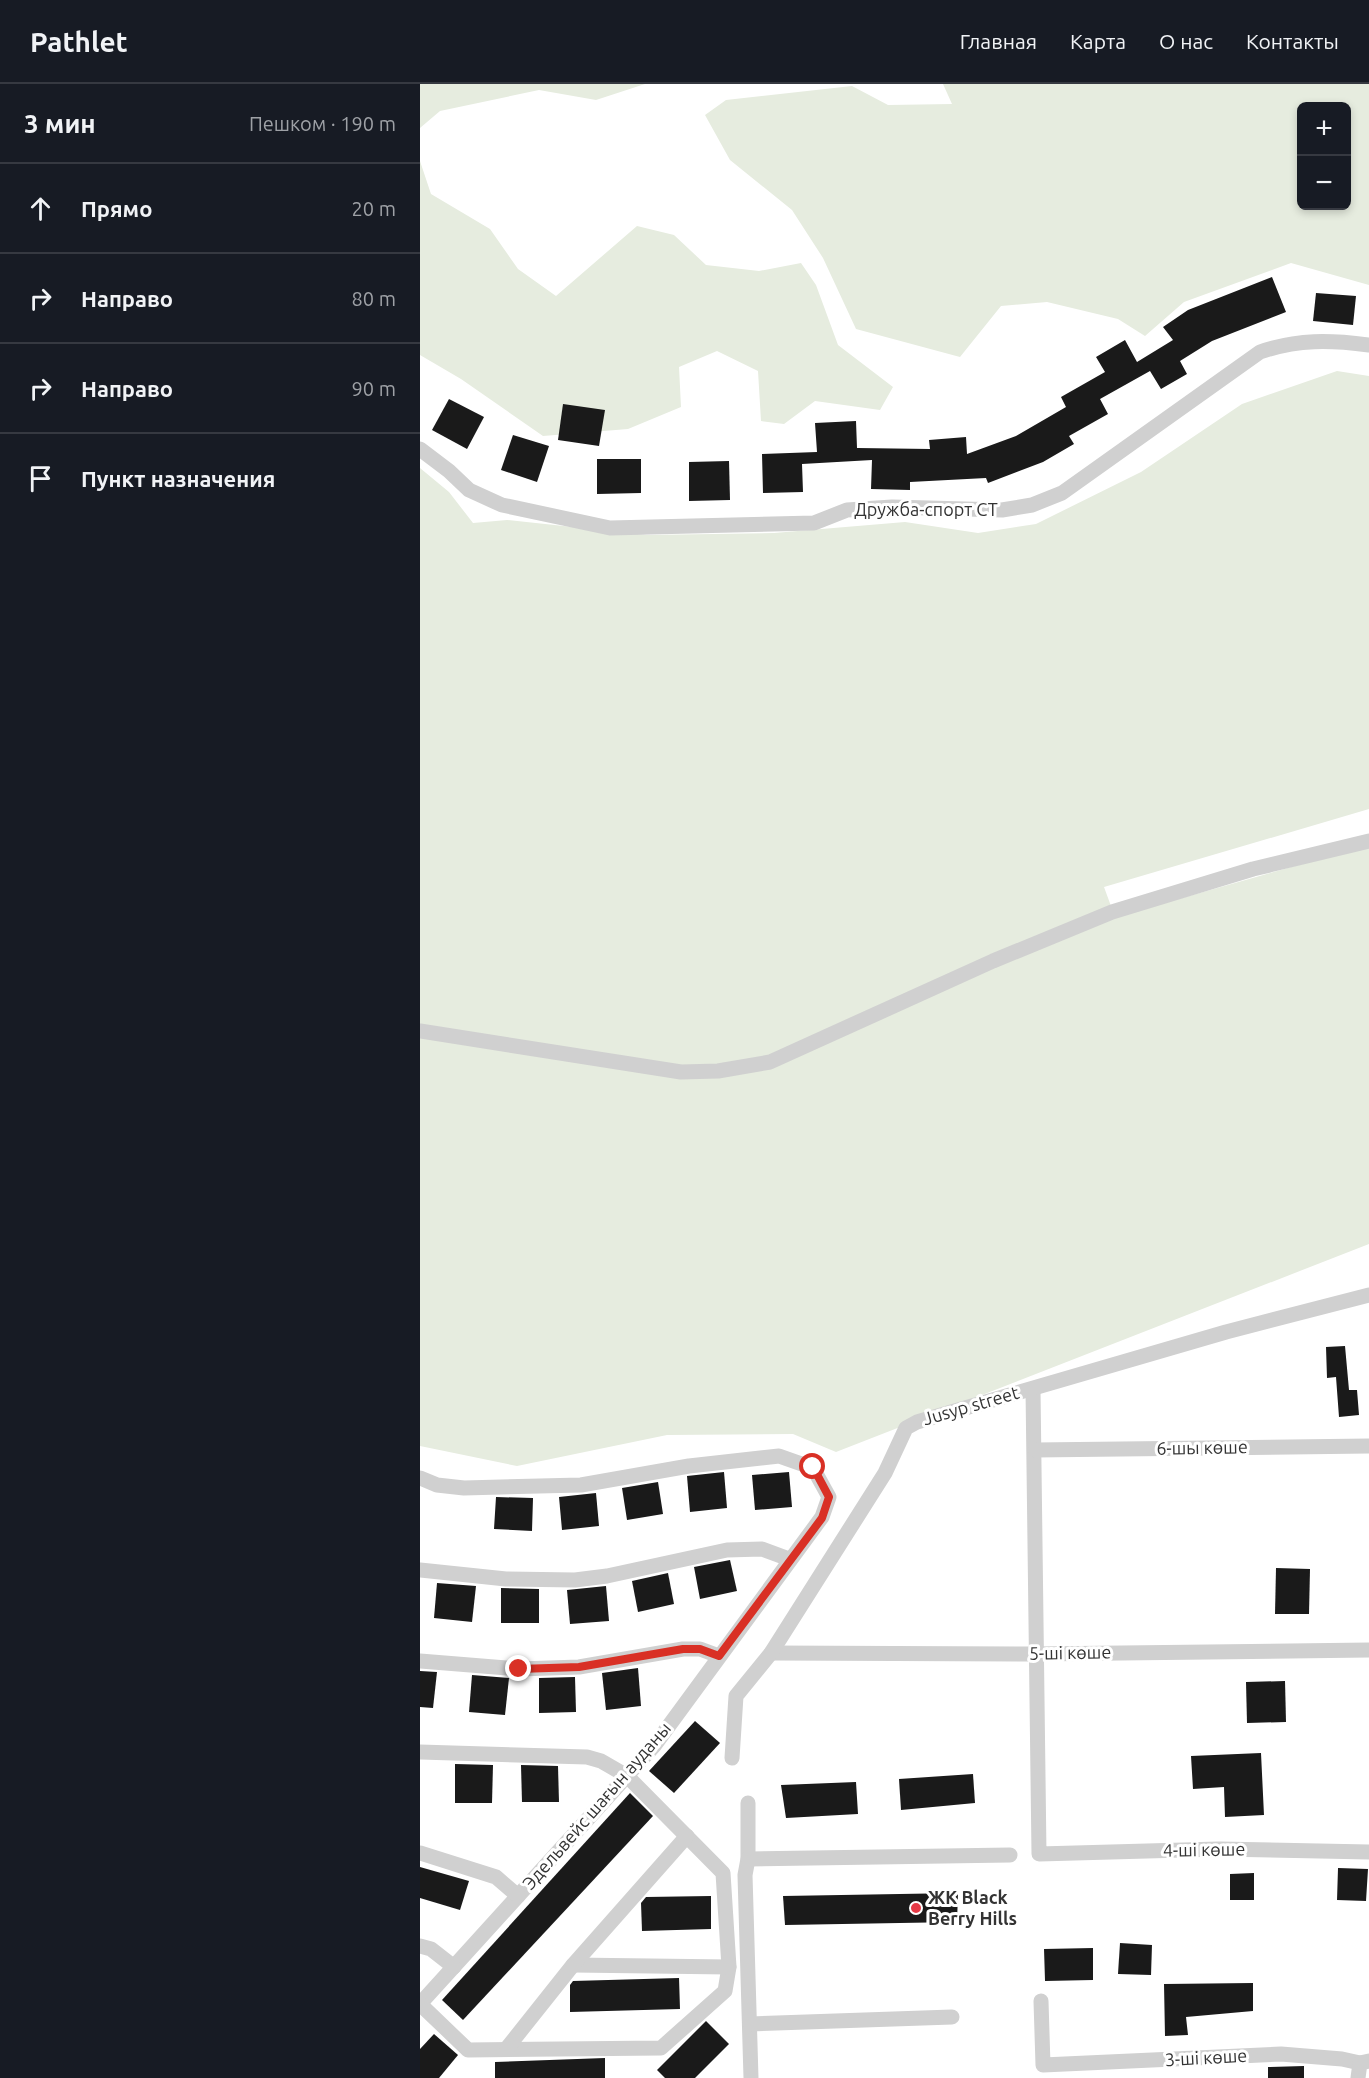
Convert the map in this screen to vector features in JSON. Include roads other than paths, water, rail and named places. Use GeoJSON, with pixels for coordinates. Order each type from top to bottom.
{"type":"FeatureCollection","features":[{"type":"Feature","properties":{"kind":"street","name":"Дружба-спорт СТ"},"geometry":{"type":"LineString","coordinates":[[420,448],[469,490],[502,505],[610,528],[814,523],[847,510],[892,507],[1002,510],[1032,505],[1062,493],[1260,352],[1286,344],[1323,340],[1369,345]]}},
{"type":"Feature","properties":{"kind":"street"},"geometry":{"type":"LineString","coordinates":[[420,1031],[681,1072],[718,1071],[770,1062],[993,961],[1113,912],[1253,869],[1369,841]]}},
{"type":"Feature","properties":{"kind":"street","name":"Jusyp street"},"geometry":{"type":"LineString","coordinates":[[732,1758],[736,1696],[771,1653],[885,1473],[906,1428],[917,1422],[1226,1332],[1369,1295]]}},
{"type":"Feature","properties":{"kind":"street"},"geometry":{"type":"LineString","coordinates":[[1033,1389],[1036,1654]]}},
{"type":"Feature","properties":{"kind":"street","name":"6-шы көше"},"geometry":{"type":"LineString","coordinates":[[1035,1450],[1369,1446]]}},
{"type":"Feature","properties":{"kind":"street","name":"Эдельвейс шағын ауданы"},"geometry":{"type":"LineString","coordinates":[[420,1478],[436,1485],[464,1488],[581,1485],[658,1470],[779,1456],[813,1467],[829,1497],[822,1518],[789,1559],[654,1746],[420,2004]]}},
{"type":"Feature","properties":{"kind":"street"},"geometry":{"type":"LineString","coordinates":[[420,1570],[506,1579],[575,1580],[727,1550],[762,1549],[789,1559]]}},
{"type":"Feature","properties":{"kind":"street"},"geometry":{"type":"LineString","coordinates":[[420,1660],[519,1669],[579,1667],[683,1649],[700,1649],[719,1656]]}},
{"type":"Feature","properties":{"kind":"street","name":"5-ші көше"},"geometry":{"type":"LineString","coordinates":[[771,1653],[1036,1654],[1369,1650]]}},
{"type":"Feature","properties":{"kind":"street","name":"4-ші көше"},"geometry":{"type":"LineString","coordinates":[[1036,1654],[1039,1854],[1219,1849],[1369,1852]]}},
{"type":"Feature","properties":{"kind":"street"},"geometry":{"type":"LineString","coordinates":[[420,1752],[587,1757],[601,1761],[627,1776],[723,1873],[729,1967],[725,1991],[661,2048],[468,2050],[420,2004]]}},
{"type":"Feature","properties":{"kind":"street"},"geometry":{"type":"LineString","coordinates":[[748,1803],[748,1859],[745,1875],[752,2078]]}},
{"type":"Feature","properties":{"kind":"street"},"geometry":{"type":"LineString","coordinates":[[507,2048],[573,1965],[687,1836]]}},
{"type":"Feature","properties":{"kind":"street"},"geometry":{"type":"LineString","coordinates":[[420,1853],[496,1878],[518,1896]]}},
{"type":"Feature","properties":{"kind":"street"},"geometry":{"type":"LineString","coordinates":[[748,1859],[1010,1855]]}},
{"type":"Feature","properties":{"kind":"street"},"geometry":{"type":"LineString","coordinates":[[420,1946],[431,1949],[454,1967]]}},
{"type":"Feature","properties":{"kind":"street"},"geometry":{"type":"LineString","coordinates":[[573,1965],[729,1967]]}},
{"type":"Feature","properties":{"kind":"street","name":"3-ші көше"},"geometry":{"type":"LineString","coordinates":[[1041,2001],[1043,2065],[1281,2054],[1342,2059],[1362,2067]]}},
{"type":"Feature","properties":{"kind":"street"},"geometry":{"type":"LineString","coordinates":[[750,2024],[952,2017]]}},
{"type":"Feature","properties":{"kind":"place","name":"ЖК Black Berry Hills"},"geometry":{"type":"Point","coordinates":[916,1908]}}]}
